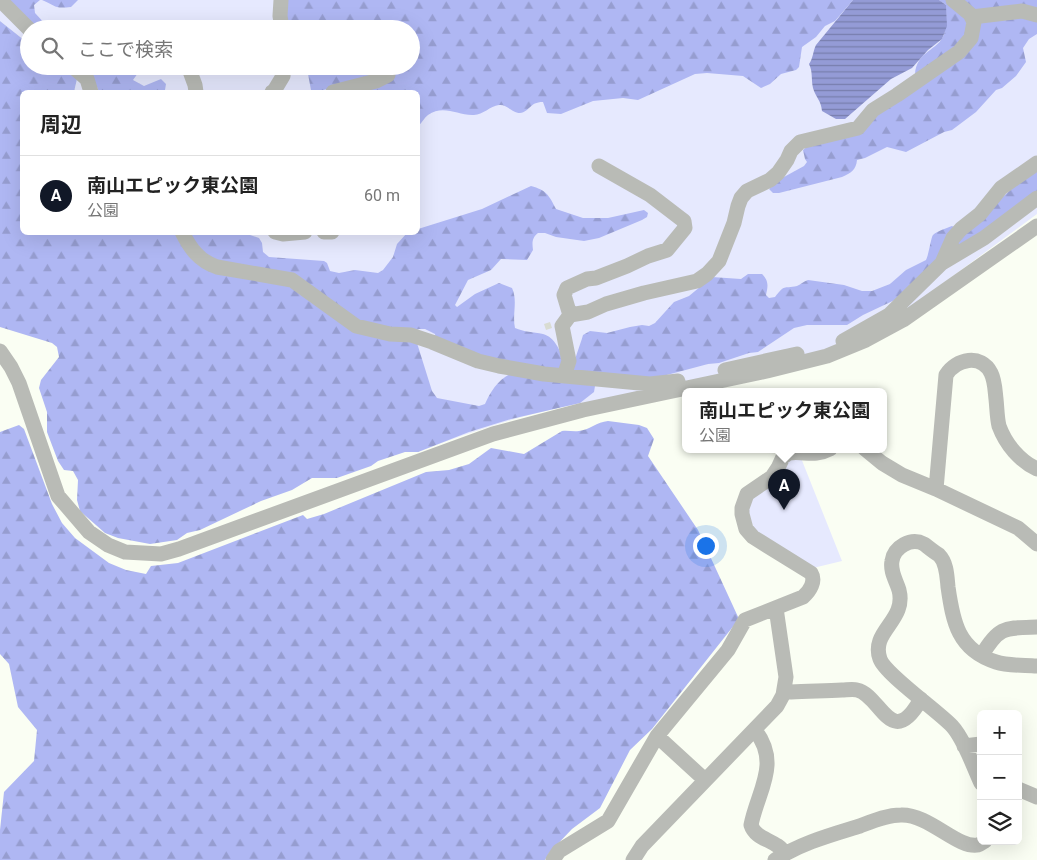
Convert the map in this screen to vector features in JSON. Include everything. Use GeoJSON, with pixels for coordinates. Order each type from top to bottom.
{"type":"FeatureCollection","features":[{"type":"Feature","properties":{"kind":"street"},"geometry":{"type":"LineString","coordinates":[[0,0],[20,20]]}},
{"type":"Feature","properties":{"kind":"street"},"geometry":{"type":"LineString","coordinates":[[281,20],[282,0]]}},
{"type":"Feature","properties":{"kind":"street"},"geometry":{"type":"LineString","coordinates":[[564,376],[569,362],[561,331],[562,326],[570,315],[588,312],[644,292],[697,281],[707,274],[719,261],[734,223],[738,206],[747,191],[770,180],[778,173],[791,151],[800,142],[858,128],[873,110],[952,57],[971,38],[974,22],[972,17],[953,0]]}},
{"type":"Feature","properties":{"kind":"street"},"geometry":{"type":"LineString","coordinates":[[972,17],[1022,11],[1037,15]]}},
{"type":"Feature","properties":{"kind":"street"},"geometry":{"type":"LineString","coordinates":[[82,75],[87,80],[90,90]]}},
{"type":"Feature","properties":{"kind":"street"},"geometry":{"type":"LineString","coordinates":[[191,75],[196,90]]}},
{"type":"Feature","properties":{"kind":"street"},"geometry":{"type":"LineString","coordinates":[[275,90],[283,75]]}},
{"type":"Feature","properties":{"kind":"street"},"geometry":{"type":"LineString","coordinates":[[341,90],[376,81],[388,75]]}},
{"type":"Feature","properties":{"kind":"street"},"geometry":{"type":"LineString","coordinates":[[942,263],[953,238],[961,229],[980,214],[1001,188],[1037,164]]}},
{"type":"Feature","properties":{"kind":"street"},"geometry":{"type":"LineString","coordinates":[[570,315],[564,296],[567,288],[667,250],[685,228],[684,221],[650,195],[599,166]]}},
{"type":"Feature","properties":{"kind":"street"},"geometry":{"type":"LineString","coordinates":[[183,235],[188,246],[208,265],[292,280],[356,326],[390,334],[411,335],[478,361],[499,366],[564,376],[650,384],[667,383],[708,375],[754,362],[838,343],[889,315],[942,263],[984,238],[1037,198]]}},
{"type":"Feature","properties":{"kind":"street"},"geometry":{"type":"LineString","coordinates":[[687,388],[827,356],[866,340],[903,320],[1037,226]]}},
{"type":"Feature","properties":{"kind":"street"},"geometry":{"type":"LineString","coordinates":[[0,351],[19,383],[58,496],[90,532],[108,545],[125,552],[161,554],[188,546],[493,434],[583,410],[682,389]]}},
{"type":"Feature","properties":{"kind":"street"},"geometry":{"type":"LineString","coordinates":[[936,488],[946,375],[950,369],[963,361],[979,362],[989,370],[994,383],[999,425],[1006,440],[1015,454],[1037,470]]}},
{"type":"Feature","properties":{"kind":"street"},"geometry":{"type":"LineString","coordinates":[[553,860],[558,851],[608,821],[657,736],[728,650],[745,620],[803,597],[808,593],[813,581],[813,575],[807,569],[750,535],[743,519],[743,505],[746,494],[772,477],[783,457],[788,453]]}},
{"type":"Feature","properties":{"kind":"street"},"geometry":{"type":"LineString","coordinates":[[800,453],[818,453]]}},
{"type":"Feature","properties":{"kind":"street"},"geometry":{"type":"LineString","coordinates":[[870,453],[902,476],[936,488],[1018,528],[1037,544]]}},
{"type":"Feature","properties":{"kind":"street"},"geometry":{"type":"LineString","coordinates":[[977,774],[956,731],[880,660],[878,647],[882,635],[898,612],[901,600],[892,571],[892,559],[898,548],[910,542],[922,543],[940,557],[946,570],[952,616],[958,632],[968,645],[996,662],[1037,666]]}},
{"type":"Feature","properties":{"kind":"street"},"geometry":{"type":"LineString","coordinates":[[633,860],[642,846],[777,706],[784,690],[786,677],[776,608]]}},
{"type":"Feature","properties":{"kind":"street"},"geometry":{"type":"LineString","coordinates":[[982,655],[997,634],[1007,628],[1037,627]]}},
{"type":"Feature","properties":{"kind":"street"},"geometry":{"type":"LineString","coordinates":[[784,690],[791,692],[857,690],[869,698],[893,720],[901,720],[908,717],[921,699]]}},
{"type":"Feature","properties":{"kind":"street"},"geometry":{"type":"LineString","coordinates":[[755,730],[760,737],[768,768],[752,825],[753,831],[757,835],[777,844],[785,856],[807,843],[887,817],[902,815],[919,817],[966,844],[977,845]]}},
{"type":"Feature","properties":{"kind":"street"},"geometry":{"type":"LineString","coordinates":[[657,736],[705,780]]}},
{"type":"Feature","properties":{"kind":"street"},"geometry":{"type":"LineString","coordinates":[[964,746],[977,744]]}},
{"type":"Feature","properties":{"kind":"street"},"geometry":{"type":"LineString","coordinates":[[1022,792],[1037,797]]}},
{"type":"Feature","properties":{"kind":"shaded area"},"geometry":{"type":"Polygon","coordinates":[[[0,0],[1037,0],[1037,214],[896,318],[832,351],[611,399],[561,407],[513,419],[418,452],[146,235],[420,235],[420,90],[74,90],[77,79],[72,75],[420,75],[420,20],[20,20],[20,37],[0,21],[0,0]]]}},
{"type":"Feature","properties":{"kind":"shaded area"},"geometry":{"type":"Polygon","coordinates":[[[853,0],[939,0],[946,5],[947,26],[942,39],[928,50],[912,68],[891,79],[845,119],[836,119],[822,111],[821,104],[813,88],[809,64],[816,45],[853,0]]]}},
{"type":"Feature","properties":{"kind":"shaded area"},"geometry":{"type":"Polygon","coordinates":[[[801,458],[842,561],[813,568],[755,533],[747,508],[750,497],[786,459],[801,458]]]}},
{"type":"Feature","properties":{"kind":"green space"},"geometry":{"type":"Polygon","coordinates":[[[9,0],[40,0],[34,5],[35,13],[41,20],[27,20],[9,0]]]}},
{"type":"Feature","properties":{"kind":"green space"},"geometry":{"type":"Polygon","coordinates":[[[42,0],[78,0],[71,7],[61,8],[42,0]]]}},
{"type":"Feature","properties":{"kind":"green space"},"geometry":{"type":"Polygon","coordinates":[[[285,0],[853,0],[835,21],[825,26],[816,37],[802,47],[799,67],[796,70],[781,74],[770,84],[761,88],[743,76],[695,74],[638,100],[623,98],[593,101],[561,114],[547,113],[543,102],[538,102],[520,113],[514,112],[502,105],[474,115],[440,110],[428,115],[420,124],[420,90],[343,90],[348,84],[323,90],[311,90],[308,75],[420,75],[420,20],[286,20],[285,0]]]}},
{"type":"Feature","properties":{"kind":"green space"},"geometry":{"type":"Polygon","coordinates":[[[939,0],[949,0],[965,14],[968,37],[915,75],[919,60],[938,44],[944,34],[946,5],[939,0]]]}},
{"type":"Feature","properties":{"kind":"green space"},"geometry":{"type":"Polygon","coordinates":[[[956,0],[1037,0],[1037,12],[977,15],[956,0]]]}},
{"type":"Feature","properties":{"kind":"green space"},"geometry":{"type":"Polygon","coordinates":[[[1037,17],[1037,34],[1029,39],[1023,48],[1026,62],[1016,76],[1002,88],[996,90],[976,112],[952,130],[944,132],[906,152],[887,147],[857,160],[856,166],[852,171],[842,177],[779,193],[773,193],[769,189],[784,177],[804,166],[807,162],[803,150],[815,140],[838,133],[962,52],[978,19],[1037,17]]]}},
{"type":"Feature","properties":{"kind":"green space"},"geometry":{"type":"Polygon","coordinates":[[[0,21],[20,37],[20,75],[72,75],[77,79],[74,90],[20,90],[20,235],[179,235],[187,250],[289,284],[315,302],[417,343],[432,391],[437,398],[479,406],[485,404],[495,387],[510,374],[595,386],[594,392],[580,403],[511,419],[469,432],[418,452],[405,452],[378,461],[371,466],[337,478],[312,478],[292,490],[261,501],[200,530],[187,533],[177,540],[150,544],[118,538],[105,533],[80,511],[77,500],[78,480],[73,471],[64,470],[58,461],[47,432],[47,412],[39,388],[41,380],[59,357],[57,347],[52,343],[0,327],[0,21]]]}},
{"type":"Feature","properties":{"kind":"green space"},"geometry":{"type":"Polygon","coordinates":[[[85,75],[137,75],[133,80],[144,86],[161,79],[166,84],[165,90],[98,90],[85,75]]]}},
{"type":"Feature","properties":{"kind":"green space"},"geometry":{"type":"Polygon","coordinates":[[[1037,166],[1037,194],[947,256],[954,241],[1037,166]]]}},
{"type":"Feature","properties":{"kind":"green space"},"geometry":{"type":"Polygon","coordinates":[[[531,186],[540,189],[546,194],[556,209],[583,218],[608,218],[644,210],[648,213],[647,217],[642,220],[599,238],[584,241],[538,233],[534,238],[533,250],[527,260],[501,259],[491,270],[468,280],[455,305],[457,307],[475,294],[499,283],[512,288],[515,298],[515,328],[543,334],[551,338],[559,350],[564,363],[559,370],[499,362],[436,341],[435,334],[425,329],[411,332],[359,324],[319,296],[212,264],[190,235],[250,235],[259,238],[262,243],[263,252],[269,257],[324,261],[327,263],[330,271],[339,273],[355,270],[378,273],[383,270],[393,257],[397,244],[405,235],[420,235],[420,228],[482,209],[531,186]]]}},
{"type":"Feature","properties":{"kind":"green space"},"geometry":{"type":"Polygon","coordinates":[[[952,226],[956,228],[941,260],[899,298],[863,315],[847,325],[807,325],[794,328],[758,352],[648,380],[573,370],[583,335],[590,331],[607,333],[642,325],[649,326],[655,323],[674,302],[689,296],[712,277],[741,279],[748,274],[762,274],[767,281],[766,295],[769,298],[775,297],[784,288],[797,286],[808,280],[844,285],[862,291],[872,291],[890,284],[906,270],[926,260],[933,235],[952,226]]]}},
{"type":"Feature","properties":{"kind":"green space"},"geometry":{"type":"Polygon","coordinates":[[[608,421],[639,425],[647,428],[654,439],[648,456],[698,530],[739,619],[652,729],[630,750],[600,808],[572,829],[549,853],[545,860],[0,860],[0,830],[4,792],[34,761],[37,730],[18,707],[9,664],[0,654],[0,432],[19,425],[24,429],[52,504],[62,523],[75,538],[109,563],[126,570],[146,574],[151,566],[178,563],[303,515],[307,519],[324,514],[426,472],[449,470],[469,464],[491,448],[524,454],[562,431],[583,430],[608,421]]]}},
{"type":"Feature","properties":{"kind":"building"},"geometry":{"type":"Polygon","coordinates":[[[550,322],[552,328],[546,330],[544,324],[550,322]]]}},
{"type":"Feature","properties":{"kind":"place","name":"南山エピック東公園"},"geometry":{"type":"Point","coordinates":[784,510]}}]}
